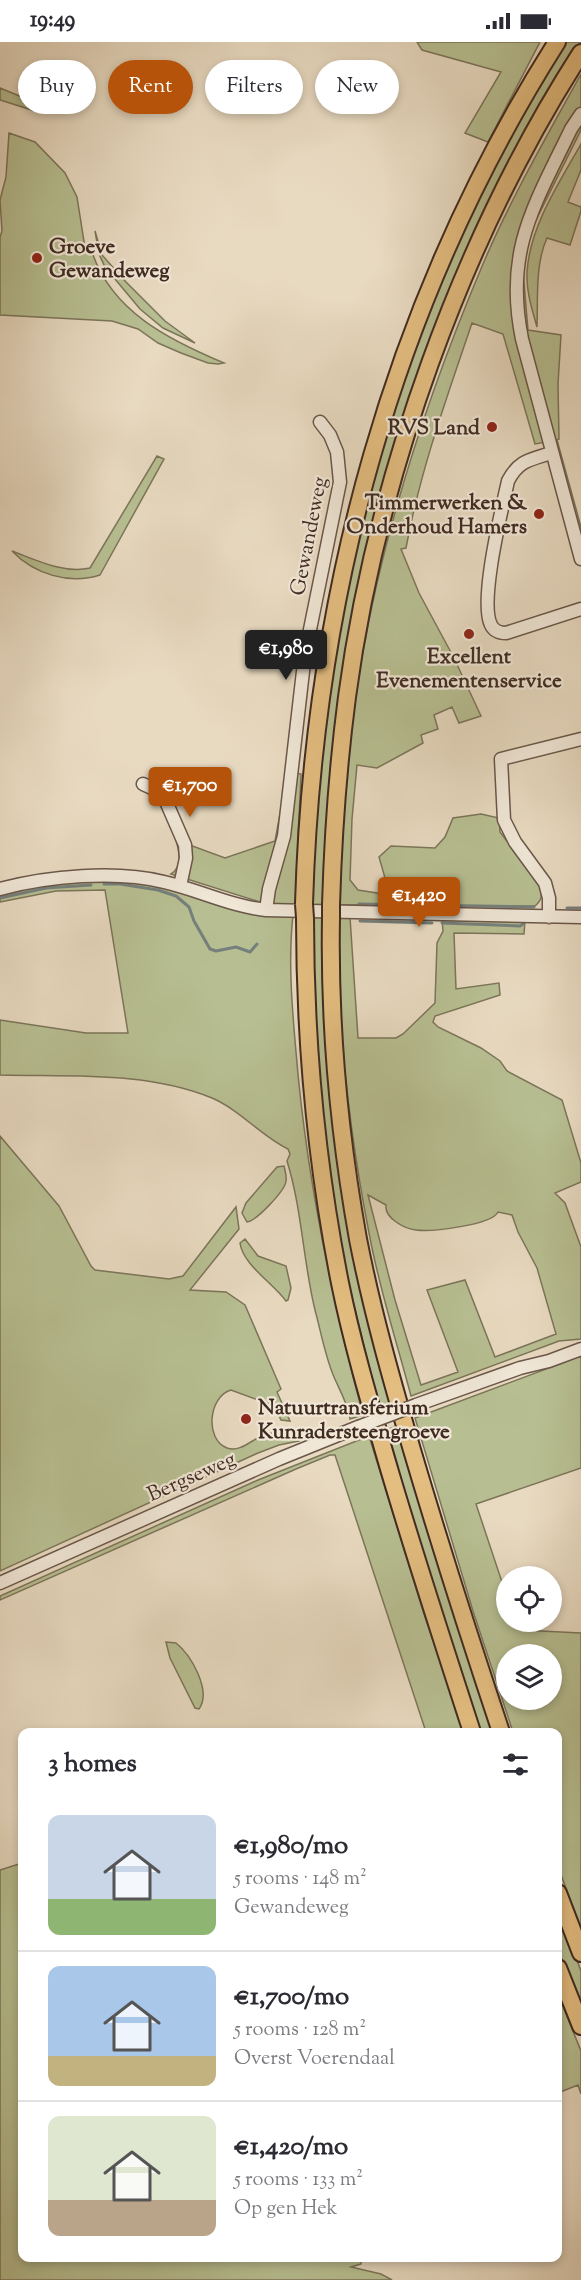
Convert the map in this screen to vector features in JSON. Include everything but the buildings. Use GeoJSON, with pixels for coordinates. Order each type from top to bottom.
{"type":"FeatureCollection","features":[{"type":"Feature","properties":{"kind":"highway"},"geometry":{"type":"LineString","coordinates":[[471,1728],[372,1413],[341,1286],[325,1198],[314,1113],[307,1022],[304,911],[308,804],[319,699],[336,600],[369,465],[413,333],[453,236],[507,126],[557,42]]}},
{"type":"Feature","properties":{"kind":"highway"},"geometry":{"type":"LineString","coordinates":[[500,1728],[458,1601],[396,1395],[359,1241],[342,1133],[331,989],[331,912],[336,800],[347,695],[371,569],[390,490],[412,417],[468,271],[523,154],[581,53]]}},
{"type":"Feature","properties":{"kind":"highway"},"geometry":{"type":"LineString","coordinates":[[562,1903],[581,1953]]}},
{"type":"Feature","properties":{"kind":"highway"},"geometry":{"type":"LineString","coordinates":[[562,1978],[581,2026]]}},
{"type":"Feature","properties":{"kind":"street"},"geometry":{"type":"LineString","coordinates":[[581,114],[525,229],[518,255],[515,280],[516,310],[520,329],[551,453],[581,559]]}},
{"type":"Feature","properties":{"kind":"street","name":"Gewandeweg"},"geometry":{"type":"LineString","coordinates":[[266,910],[284,836],[305,654],[340,482],[337,452],[330,435],[320,423]]}},
{"type":"Feature","properties":{"kind":"street"},"geometry":{"type":"LineString","coordinates":[[551,453],[515,467],[508,481],[492,566],[487,611],[491,626],[498,632],[506,633],[581,609]]}},
{"type":"Feature","properties":{"kind":"street"},"geometry":{"type":"LineString","coordinates":[[549,917],[549,898],[545,883],[515,842],[504,820],[501,759],[581,739]]}},
{"type":"Feature","properties":{"kind":"street"},"geometry":{"type":"LineString","coordinates":[[143,784],[156,790],[165,799],[185,844],[186,858],[180,886]]}},
{"type":"Feature","properties":{"kind":"street"},"geometry":{"type":"LineString","coordinates":[[0,889],[37,881],[112,876],[143,877],[180,886],[230,903],[266,910],[581,917]]}},
{"type":"Feature","properties":{"kind":"street","name":"Bergseweg"},"geometry":{"type":"LineString","coordinates":[[0,1582],[279,1459],[520,1368],[581,1350]]}},
{"type":"Feature","properties":{"kind":"green space"},"geometry":{"type":"Polygon","coordinates":[[[417,42],[540,42],[488,142],[465,133],[501,72],[422,50],[417,42]]]}},
{"type":"Feature","properties":{"kind":"green space"},"geometry":{"type":"Polygon","coordinates":[[[563,42],[581,42],[545,102],[481,226],[360,594],[326,983],[390,1403],[379,1407],[342,1256],[319,1117],[309,967],[314,812],[334,647],[385,430],[445,269],[496,161],[563,42]]]}},
{"type":"Feature","properties":{"kind":"green space"},"geometry":{"type":"Polygon","coordinates":[[[581,74],[581,107],[566,126],[517,238],[511,281],[516,329],[522,330],[521,266],[530,228],[553,174],[581,122],[581,130],[531,230],[523,271],[528,330],[561,335],[558,384],[559,439],[557,440],[581,527],[581,546],[552,441],[535,444],[503,334],[472,323],[426,462],[406,548],[401,549],[419,593],[454,658],[481,716],[459,723],[452,707],[434,715],[438,729],[421,735],[423,743],[377,768],[357,765],[350,880],[358,890],[377,893],[383,897],[383,905],[337,905],[346,781],[357,688],[383,557],[397,507],[445,359],[483,264],[517,191],[581,74]]]}},
{"type":"Feature","properties":{"kind":"green space"},"geometry":{"type":"Polygon","coordinates":[[[0,88],[18,95],[18,106],[0,100],[0,88]]]}},
{"type":"Feature","properties":{"kind":"green space"},"geometry":{"type":"Polygon","coordinates":[[[9,133],[35,142],[65,173],[77,197],[85,248],[91,249],[100,271],[112,290],[144,321],[183,344],[224,363],[208,363],[181,353],[158,343],[138,329],[112,321],[0,315],[0,237],[2,231],[0,200],[6,177],[9,133]]]}},
{"type":"Feature","properties":{"kind":"green space"},"geometry":{"type":"Polygon","coordinates":[[[581,144],[581,170],[568,202],[581,207],[581,211],[570,245],[547,238],[543,248],[537,293],[537,327],[527,286],[529,255],[547,205],[581,144]]]}},
{"type":"Feature","properties":{"kind":"green space"},"geometry":{"type":"Polygon","coordinates":[[[95,231],[102,255],[126,282],[165,321],[195,343],[163,328],[140,309],[105,267],[99,254],[95,231]]]}},
{"type":"Feature","properties":{"kind":"green space"},"geometry":{"type":"Polygon","coordinates":[[[157,456],[164,459],[100,575],[76,579],[53,575],[31,566],[12,551],[60,568],[90,568],[157,456]]]}},
{"type":"Feature","properties":{"kind":"green space"},"geometry":{"type":"Polygon","coordinates":[[[288,771],[301,774],[295,906],[260,902],[171,874],[179,863],[176,840],[225,858],[275,841],[288,771]]]}},
{"type":"Feature","properties":{"kind":"green space"},"geometry":{"type":"Polygon","coordinates":[[[481,814],[499,818],[500,832],[540,885],[541,897],[538,903],[535,906],[393,906],[379,857],[391,846],[435,848],[445,837],[453,818],[481,814]]]}},
{"type":"Feature","properties":{"kind":"green space"},"geometry":{"type":"Polygon","coordinates":[[[146,880],[293,915],[292,1001],[306,1144],[330,1280],[363,1415],[350,1419],[326,1352],[311,1291],[296,1198],[287,1161],[290,1154],[288,1149],[222,1103],[187,1089],[161,1083],[108,1077],[0,1075],[0,1020],[86,1033],[128,1033],[105,890],[56,891],[0,902],[0,892],[50,883],[146,880]]]}},
{"type":"Feature","properties":{"kind":"green space"},"geometry":{"type":"Polygon","coordinates":[[[337,917],[350,917],[358,1038],[396,1038],[435,1003],[437,943],[443,931],[442,919],[525,920],[524,934],[454,933],[456,989],[499,983],[500,995],[435,1016],[433,1022],[438,1027],[481,1048],[500,1061],[507,1071],[562,1100],[581,1163],[581,1182],[555,1193],[565,1203],[581,1247],[581,1339],[559,1341],[411,1396],[379,1278],[356,1158],[342,1038],[337,917]],[[368,1195],[395,1300],[421,1385],[458,1372],[427,1290],[465,1280],[495,1357],[556,1334],[537,1268],[518,1232],[512,1215],[498,1212],[485,1221],[473,1224],[447,1229],[416,1230],[406,1228],[392,1218],[386,1210],[386,1205],[368,1195]]]}},
{"type":"Feature","properties":{"kind":"green space"},"geometry":{"type":"Polygon","coordinates":[[[0,1136],[59,1206],[95,1270],[169,1279],[183,1276],[236,1207],[239,1229],[190,1290],[226,1292],[245,1305],[281,1389],[277,1392],[290,1421],[281,1420],[276,1409],[269,1404],[231,1390],[218,1400],[212,1418],[212,1427],[220,1443],[232,1449],[273,1433],[295,1432],[299,1441],[258,1453],[0,1571],[0,1136]]]}},
{"type":"Feature","properties":{"kind":"green space"},"geometry":{"type":"Polygon","coordinates":[[[284,1166],[286,1179],[281,1191],[263,1211],[247,1222],[242,1213],[246,1203],[277,1167],[284,1166]]]}},
{"type":"Feature","properties":{"kind":"green space"},"geometry":{"type":"Polygon","coordinates":[[[245,1239],[258,1256],[286,1266],[291,1288],[288,1300],[286,1301],[247,1259],[240,1243],[245,1239]]]}},
{"type":"Feature","properties":{"kind":"green space"},"geometry":{"type":"Polygon","coordinates":[[[581,1356],[581,1468],[476,1504],[497,1566],[496,1632],[581,1633],[581,1931],[562,1877],[562,1728],[512,1728],[506,1710],[562,1710],[562,1644],[496,1644],[496,1681],[415,1418],[581,1356]]]}},
{"type":"Feature","properties":{"kind":"green space"},"geometry":{"type":"Polygon","coordinates":[[[397,1426],[493,1728],[480,1728],[436,1596],[386,1430],[397,1426]]]}},
{"type":"Feature","properties":{"kind":"green space"},"geometry":{"type":"Polygon","coordinates":[[[369,1436],[424,1614],[463,1728],[425,1728],[335,1455],[296,1469],[0,1600],[0,1596],[258,1480],[369,1436]]]}},
{"type":"Feature","properties":{"kind":"green space"},"geometry":{"type":"Polygon","coordinates":[[[166,1642],[176,1643],[182,1649],[198,1674],[203,1693],[199,1709],[195,1708],[170,1658],[166,1642]]]}},
{"type":"Feature","properties":{"kind":"green space"},"geometry":{"type":"Polygon","coordinates":[[[18,1864],[18,2262],[361,2262],[351,2267],[381,2274],[392,2280],[0,2280],[0,1870],[18,1864]]]}},
{"type":"Feature","properties":{"kind":"green space"},"geometry":{"type":"Polygon","coordinates":[[[562,1921],[581,1971],[581,2007],[562,1960],[562,1921]]]}},
{"type":"Feature","properties":{"kind":"green space"},"geometry":{"type":"Polygon","coordinates":[[[562,2004],[581,2051],[581,2094],[578,2085],[562,2091],[562,2004]]]}},
{"type":"Feature","properties":{"kind":"waterway"},"geometry":{"type":"LineString","coordinates":[[104,884],[158,890],[176,896],[189,907],[210,949],[216,951],[236,947],[250,952],[257,944]]}},
{"type":"Feature","properties":{"kind":"waterway"},"geometry":{"type":"LineString","coordinates":[[0,898],[46,888],[91,885]]}},
{"type":"Feature","properties":{"kind":"waterway"},"geometry":{"type":"LineString","coordinates":[[359,904],[534,907]]}},
{"type":"Feature","properties":{"kind":"waterway"},"geometry":{"type":"LineString","coordinates":[[567,908],[581,908]]}},
{"type":"Feature","properties":{"kind":"waterway"},"geometry":{"type":"LineString","coordinates":[[360,921],[432,923]]}},
{"type":"Feature","properties":{"kind":"waterway"},"geometry":{"type":"LineString","coordinates":[[442,923],[520,926],[523,924]]}},
{"type":"Feature","properties":{"kind":"place","name":"Groeve Gewandeweg"},"geometry":{"type":"Point","coordinates":[37,258]}},
{"type":"Feature","properties":{"kind":"place","name":"RVS Land"},"geometry":{"type":"Point","coordinates":[492,427]}},
{"type":"Feature","properties":{"kind":"place","name":"Timmerwerken & Onderhoud Hamers"},"geometry":{"type":"Point","coordinates":[539,514]}},
{"type":"Feature","properties":{"kind":"place","name":"Excellent Evenementenservice"},"geometry":{"type":"Point","coordinates":[469,634]}},
{"type":"Feature","properties":{"kind":"place","name":"Natuurtransferium Kunradersteengroeve"},"geometry":{"type":"Point","coordinates":[246,1419]}}]}
